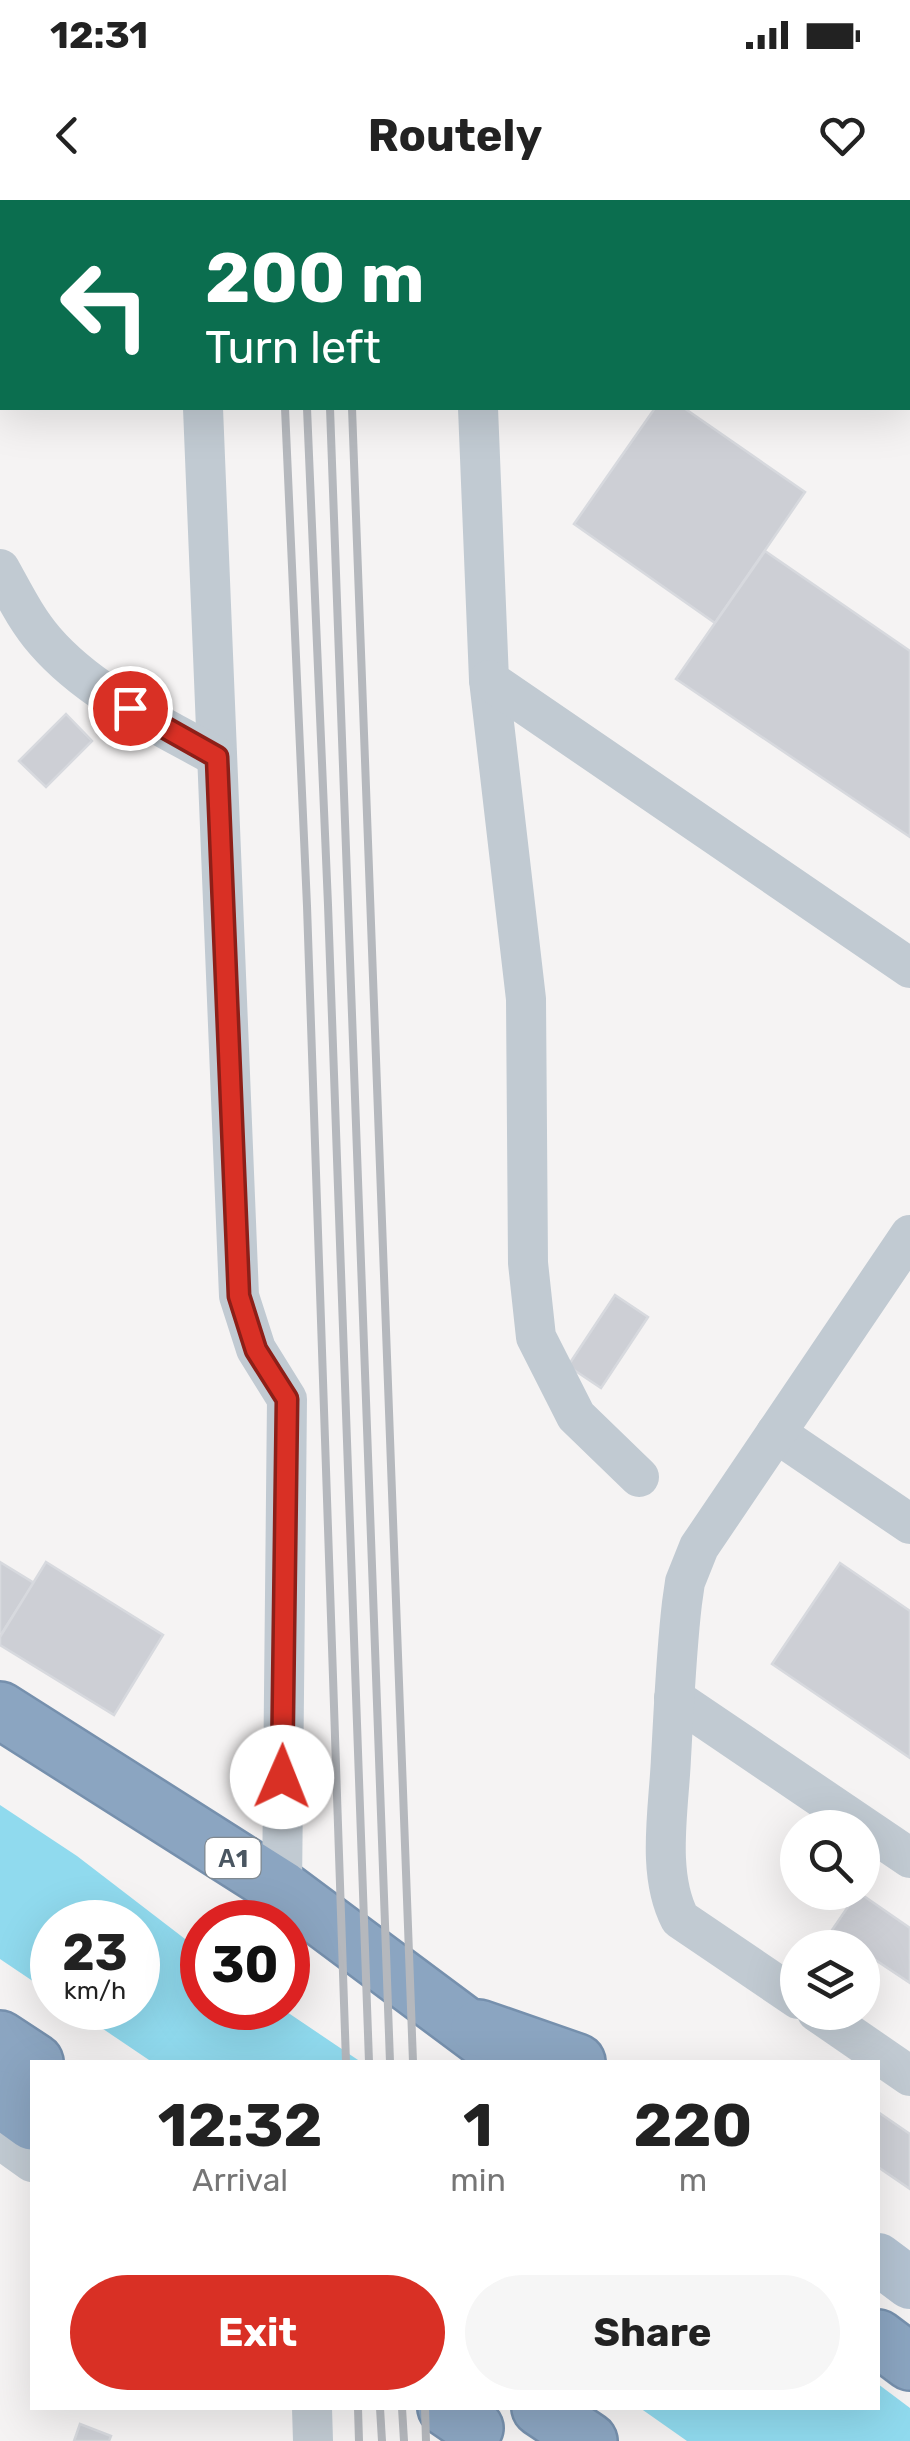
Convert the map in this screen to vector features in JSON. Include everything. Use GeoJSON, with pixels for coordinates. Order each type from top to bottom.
{"type":"FeatureCollection","features":[{"type":"Feature","properties":{"kind":"highway","name":"Α1"},"geometry":{"type":"LineString","coordinates":[[0,1710],[282,1889],[511,2060]]}},
{"type":"Feature","properties":{"kind":"highway"},"geometry":{"type":"LineString","coordinates":[[458,2020],[570,2060]]}},
{"type":"Feature","properties":{"kind":"highway"},"geometry":{"type":"LineString","coordinates":[[0,2038],[32,2060]]}},
{"type":"Feature","properties":{"kind":"highway"},"geometry":{"type":"LineString","coordinates":[[0,2099],[30,2121]]}},
{"type":"Feature","properties":{"kind":"highway"},"geometry":{"type":"LineString","coordinates":[[880,2340],[910,2362]]}},
{"type":"Feature","properties":{"kind":"highway"},"geometry":{"type":"LineString","coordinates":[[543,2410],[589,2441]]}},
{"type":"Feature","properties":{"kind":"main road"},"geometry":{"type":"LineString","coordinates":[[880,2260],[910,2283]]}},
{"type":"Feature","properties":{"kind":"street"},"geometry":{"type":"LineString","coordinates":[[203,410],[239,1296],[256,1350],[287,1399],[282,1889]]}},
{"type":"Feature","properties":{"kind":"street"},"geometry":{"type":"LineString","coordinates":[[478,410],[489,680],[526,999],[528,1263],[536,1336],[576,1416],[638,1477]]}},
{"type":"Feature","properties":{"kind":"street"},"geometry":{"type":"LineString","coordinates":[[0,569],[21,609],[74,670],[130,708],[217,757]]}},
{"type":"Feature","properties":{"kind":"street"},"geometry":{"type":"LineString","coordinates":[[489,680],[910,968]]}},
{"type":"Feature","properties":{"kind":"street"},"geometry":{"type":"LineString","coordinates":[[780,1988],[680,1919],[674,1908],[669,1888],[668,1830],[682,1602],[698,1547],[910,1235]]}},
{"type":"Feature","properties":{"kind":"street"},"geometry":{"type":"LineString","coordinates":[[776,1433],[910,1524]]}},
{"type":"Feature","properties":{"kind":"street"},"geometry":{"type":"LineString","coordinates":[[674,1698],[910,1858]]}},
{"type":"Feature","properties":{"kind":"street"},"geometry":{"type":"LineString","coordinates":[[843,2030],[910,2076]]}},
{"type":"Feature","properties":{"kind":"street"},"geometry":{"type":"LineString","coordinates":[[0,2139],[30,2161]]}},
{"type":"Feature","properties":{"kind":"street"},"geometry":{"type":"LineString","coordinates":[[312,2410],[313,2441]]}},
{"type":"Feature","properties":{"kind":"water"},"geometry":{"type":"Polygon","coordinates":[[[0,1805],[134,1900],[30,1900],[30,1979],[0,1959],[0,1805]]]}},
{"type":"Feature","properties":{"kind":"water"},"geometry":{"type":"Polygon","coordinates":[[[160,1920],[180,1935],[180,2030],[310,2028],[358,2060],[149,2060],[105,2030],[160,2030],[160,1920]]]}},
{"type":"Feature","properties":{"kind":"water"},"geometry":{"type":"Polygon","coordinates":[[[880,2386],[910,2408],[910,2441],[687,2441],[643,2410],[880,2410],[880,2386]]]}},
{"type":"Feature","properties":{"kind":"building"},"geometry":{"type":"Polygon","coordinates":[[[654,410],[687,410],[805,492],[715,623],[574,524],[654,410]]]}},
{"type":"Feature","properties":{"kind":"building"},"geometry":{"type":"Polygon","coordinates":[[[765,551],[910,651],[910,837],[676,679],[765,551]]]}},
{"type":"Feature","properties":{"kind":"building"},"geometry":{"type":"Polygon","coordinates":[[[66,714],[92,741],[46,787],[19,761],[66,714]]]}},
{"type":"Feature","properties":{"kind":"building"},"geometry":{"type":"Polygon","coordinates":[[[615,1295],[648,1317],[601,1388],[568,1366],[615,1295]]]}},
{"type":"Feature","properties":{"kind":"building"},"geometry":{"type":"Polygon","coordinates":[[[0,1562],[34,1583],[2,1633],[0,1632],[0,1562]]]}},
{"type":"Feature","properties":{"kind":"building"},"geometry":{"type":"Polygon","coordinates":[[[46,1562],[163,1635],[114,1715],[0,1645],[0,1637],[46,1562]]]}},
{"type":"Feature","properties":{"kind":"building"},"geometry":{"type":"Polygon","coordinates":[[[840,1563],[910,1611],[910,1758],[772,1664],[840,1563]]]}},
{"type":"Feature","properties":{"kind":"building"},"geometry":{"type":"Polygon","coordinates":[[[880,1907],[910,1928],[910,1983],[880,1963],[880,1930],[832,1930],[846,1910],[880,1907]]]}},
{"type":"Feature","properties":{"kind":"building"},"geometry":{"type":"Polygon","coordinates":[[[880,2113],[910,2134],[910,2189],[880,2168],[880,2113]]]}},
{"type":"Feature","properties":{"kind":"building"},"geometry":{"type":"Polygon","coordinates":[[[80,2424],[111,2436],[109,2441],[74,2441],[80,2424]]]}},
{"type":"Feature","properties":{"kind":"railway"},"geometry":{"type":"LineString","coordinates":[[285,410],[307,906],[346,2060]]}},
{"type":"Feature","properties":{"kind":"railway"},"geometry":{"type":"LineString","coordinates":[[307,410],[369,2060]]}},
{"type":"Feature","properties":{"kind":"railway"},"geometry":{"type":"LineString","coordinates":[[330,410],[390,2060]]}},
{"type":"Feature","properties":{"kind":"railway"},"geometry":{"type":"LineString","coordinates":[[352,410],[413,2060]]}},
{"type":"Feature","properties":{"kind":"railway"},"geometry":{"type":"LineString","coordinates":[[358,2410],[359,2441]]}},
{"type":"Feature","properties":{"kind":"railway"},"geometry":{"type":"LineString","coordinates":[[380,2410],[382,2441]]}},
{"type":"Feature","properties":{"kind":"railway"},"geometry":{"type":"LineString","coordinates":[[402,2410],[404,2441]]}},
{"type":"Feature","properties":{"kind":"railway"},"geometry":{"type":"LineString","coordinates":[[425,2410],[426,2441]]}},
{"type":"Feature","properties":{"kind":"route"},"geometry":{"type":"LineString","coordinates":[[130,708],[217,757],[239,1296],[256,1350],[287,1399],[282,1777]]}}]}
